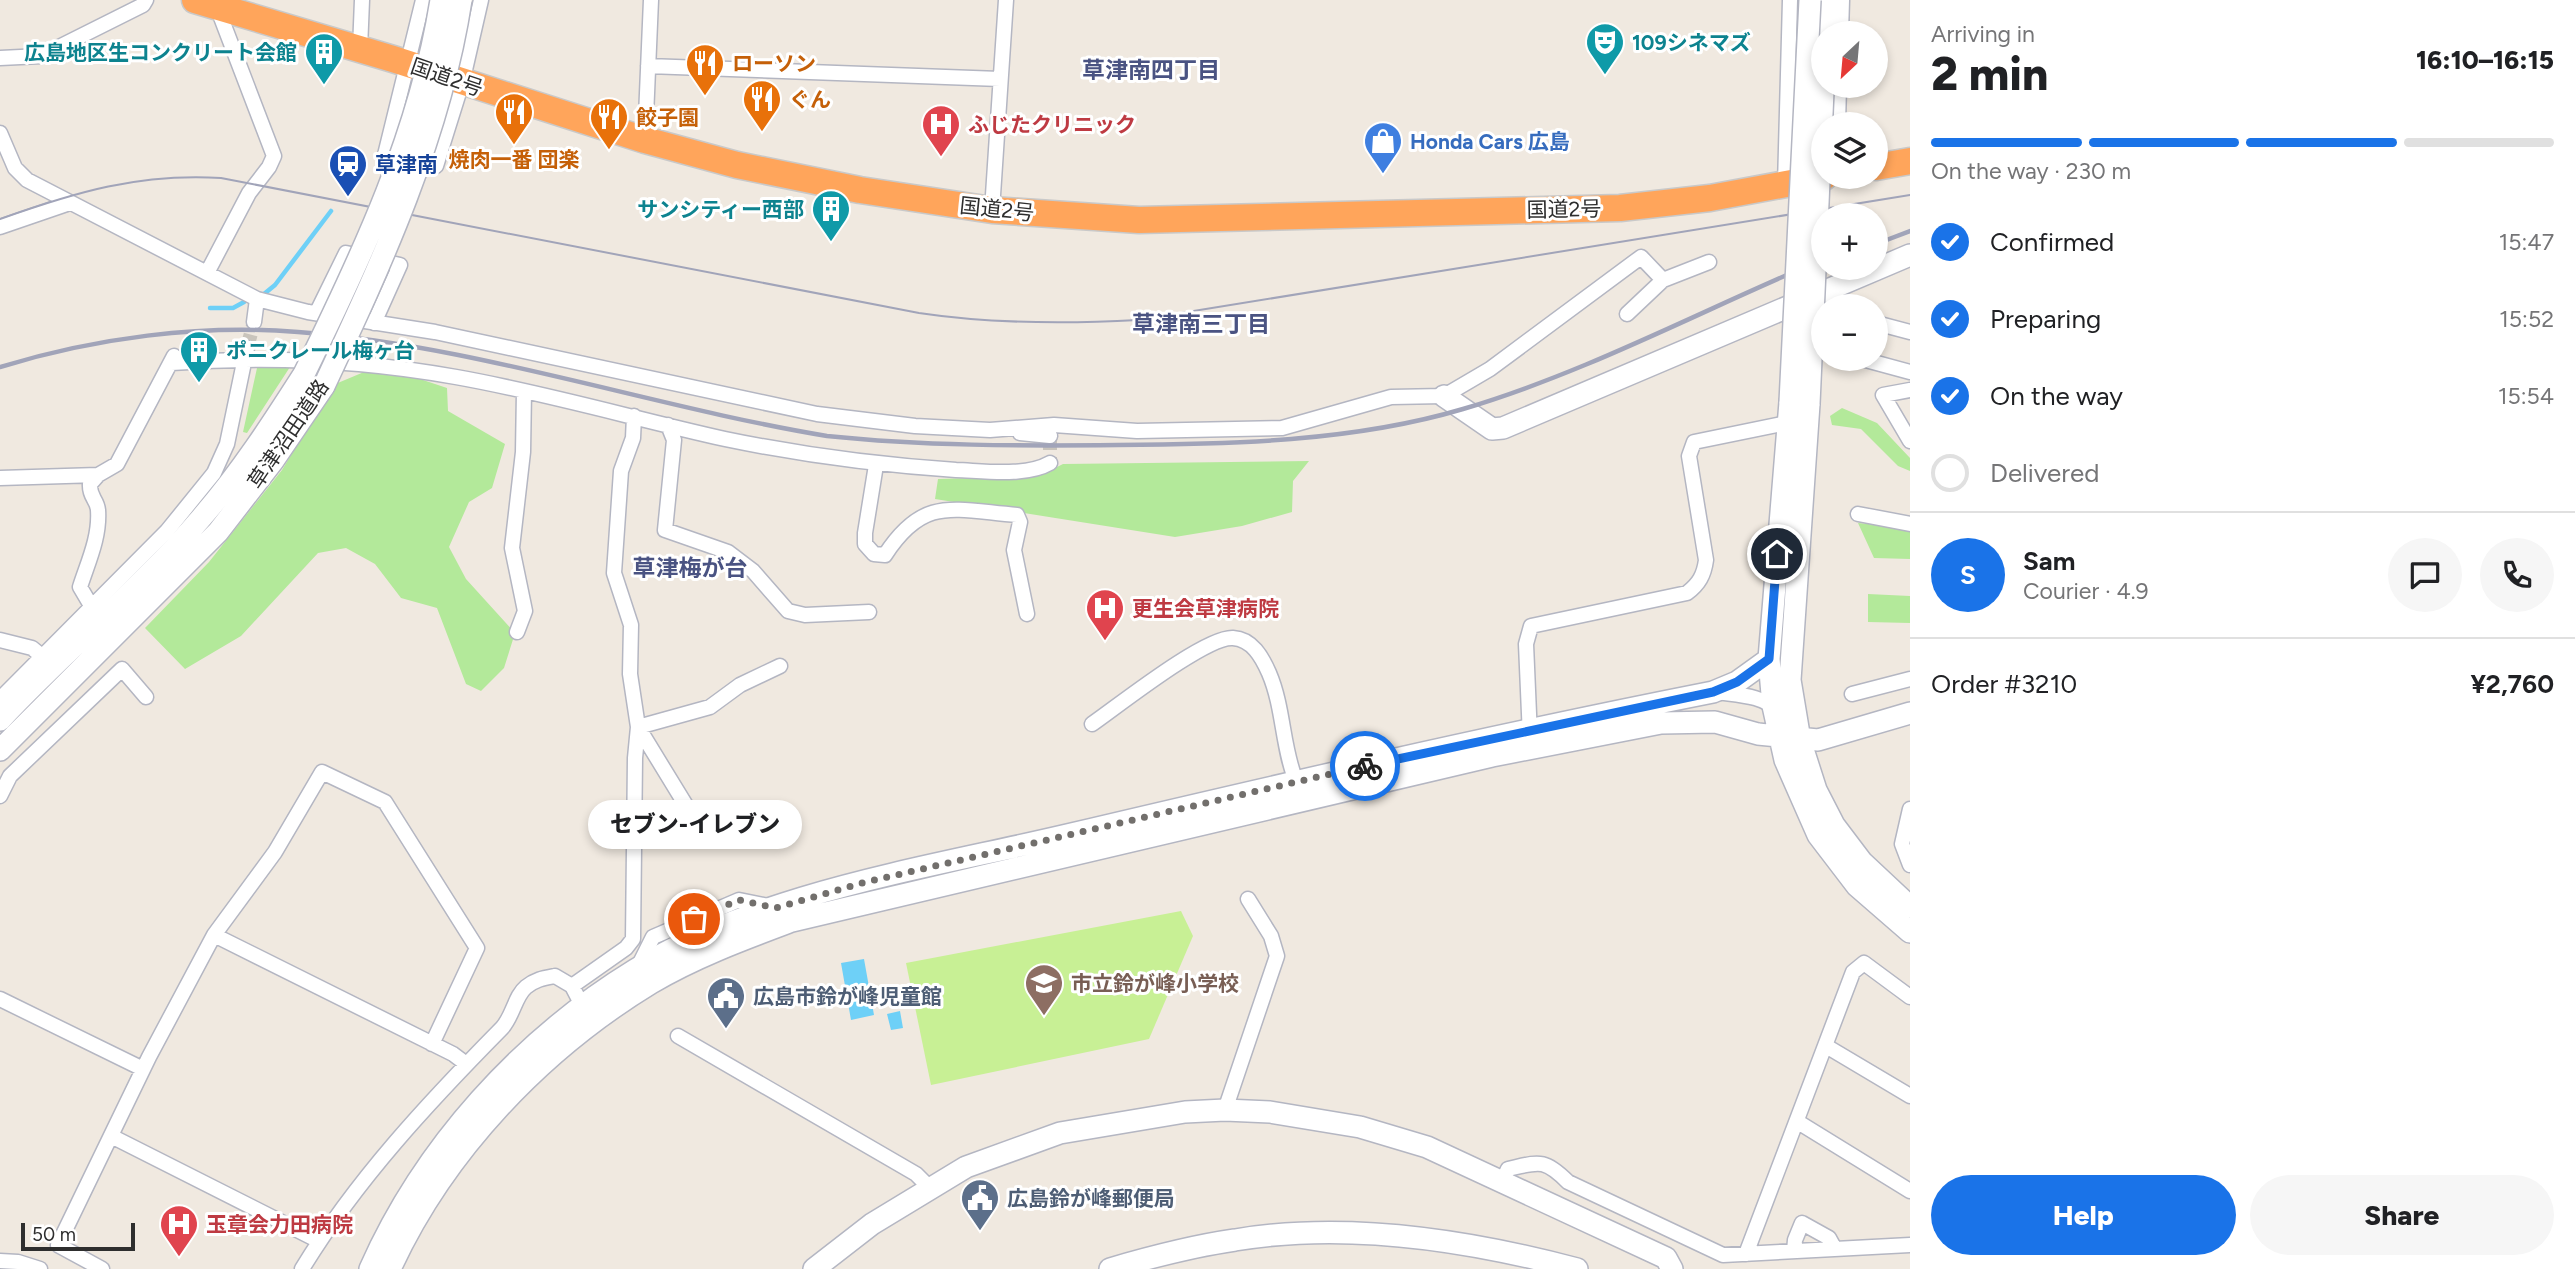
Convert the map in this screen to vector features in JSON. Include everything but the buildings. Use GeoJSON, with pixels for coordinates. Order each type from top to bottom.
{"type":"FeatureCollection","features":[{"type":"Feature","properties":{"kind":"highway","name":"国道2号"},"geometry":{"type":"LineString","coordinates":[[202,2],[409,64],[645,140],[737,165],[860,190],[992,210],[1139,220],[1620,208],[1710,198],[1811,180]]}},
{"type":"Feature","properties":{"kind":"highway"},"geometry":{"type":"LineString","coordinates":[[1888,165],[1910,161]]}},
{"type":"Feature","properties":{"kind":"street"},"geometry":{"type":"LineString","coordinates":[[0,58],[41,56],[143,5],[146,0]]}},
{"type":"Feature","properties":{"kind":"street"},"geometry":{"type":"LineString","coordinates":[[360,49],[362,0]]}},
{"type":"Feature","properties":{"kind":"street"},"geometry":{"type":"LineString","coordinates":[[423,0],[385,155],[436,166],[462,83],[481,0]]}},
{"type":"Feature","properties":{"kind":"street","name":"草津沼田道路"},"geometry":{"type":"LineString","coordinates":[[3,711],[130,594],[202,517],[257,448],[304,374],[355,270],[399,162],[424,78],[441,0]]}},
{"type":"Feature","properties":{"kind":"street","name":"草津沼田道路"},"geometry":{"type":"LineString","coordinates":[[0,750],[218,533],[273,461],[324,386],[376,275],[418,170],[431,131],[461,0]]}},
{"type":"Feature","properties":{"kind":"street"},"geometry":{"type":"LineString","coordinates":[[645,140],[651,0]]}},
{"type":"Feature","properties":{"kind":"street"},"geometry":{"type":"LineString","coordinates":[[992,210],[1006,0]]}},
{"type":"Feature","properties":{"kind":"street"},"geometry":{"type":"LineString","coordinates":[[1785,185],[1790,0]]}},
{"type":"Feature","properties":{"kind":"street"},"geometry":{"type":"LineString","coordinates":[[1810,0],[1795,410],[1791,779],[1818,835],[1857,886],[1910,932]]}},
{"type":"Feature","properties":{"kind":"street"},"geometry":{"type":"LineString","coordinates":[[1825,21],[1826,0]]}},
{"type":"Feature","properties":{"kind":"street"},"geometry":{"type":"LineString","coordinates":[[1841,21],[1842,0]]}},
{"type":"Feature","properties":{"kind":"street"},"geometry":{"type":"LineString","coordinates":[[202,2],[274,156],[269,167],[248,193],[207,273]]}},
{"type":"Feature","properties":{"kind":"street"},"geometry":{"type":"LineString","coordinates":[[648,66],[1000,79]]}},
{"type":"Feature","properties":{"kind":"street"},"geometry":{"type":"LineString","coordinates":[[1822,98],[1795,410],[1769,659],[1773,706],[1834,825],[1862,862],[1910,907]]}},
{"type":"Feature","properties":{"kind":"street"},"geometry":{"type":"LineString","coordinates":[[0,133],[20,175],[257,299],[374,323],[435,332],[817,414],[915,426],[1002,430],[1049,436]]}},
{"type":"Feature","properties":{"kind":"street"},"geometry":{"type":"LineString","coordinates":[[0,228],[70,203]]}},
{"type":"Feature","properties":{"kind":"street"},"geometry":{"type":"LineString","coordinates":[[317,312],[346,253],[400,265],[374,323]]}},
{"type":"Feature","properties":{"kind":"street"},"geometry":{"type":"LineString","coordinates":[[1444,396],[1492,429],[1503,428],[1910,255]]}},
{"type":"Feature","properties":{"kind":"street"},"geometry":{"type":"LineString","coordinates":[[1002,430],[1055,425],[1138,430],[1282,428],[1391,397],[1444,396],[1490,369],[1641,257],[1663,279]]}},
{"type":"Feature","properties":{"kind":"street"},"geometry":{"type":"LineString","coordinates":[[1627,314],[1663,279],[1709,262]]}},
{"type":"Feature","properties":{"kind":"street"},"geometry":{"type":"LineString","coordinates":[[254,322],[257,299]]}},
{"type":"Feature","properties":{"kind":"street"},"geometry":{"type":"LineString","coordinates":[[1803,299],[1811,302]]}},
{"type":"Feature","properties":{"kind":"street"},"geometry":{"type":"LineString","coordinates":[[1888,326],[1910,332]]}},
{"type":"Feature","properties":{"kind":"street"},"geometry":{"type":"LineString","coordinates":[[3,711],[43,657],[167,531],[214,473],[227,444],[247,353]]}},
{"type":"Feature","properties":{"kind":"street"},"geometry":{"type":"LineString","coordinates":[[93,609],[80,587],[96,539],[98,506],[89,495],[90,484],[98,475],[117,464],[173,359],[247,353],[454,376],[779,449],[876,465],[975,471],[1040,469],[1050,463]]}},
{"type":"Feature","properties":{"kind":"street"},"geometry":{"type":"LineString","coordinates":[[1888,366],[1910,372]]}},
{"type":"Feature","properties":{"kind":"street"},"geometry":{"type":"LineString","coordinates":[[1910,390],[1883,396],[1910,441]]}},
{"type":"Feature","properties":{"kind":"street"},"geometry":{"type":"LineString","coordinates":[[517,632],[525,611],[512,548],[523,452],[524,391]]}},
{"type":"Feature","properties":{"kind":"street"},"geometry":{"type":"LineString","coordinates":[[1530,739],[1526,644],[1531,626],[1687,593],[1697,586],[1704,573],[1706,560],[1689,456],[1694,442],[1795,410]]}},
{"type":"Feature","properties":{"kind":"street"},"geometry":{"type":"LineString","coordinates":[[390,1269],[400,1247],[463,1147],[532,1074],[633,939],[635,758],[639,727],[630,674],[631,625],[612,561],[621,502],[621,471],[633,438],[634,416]]}},
{"type":"Feature","properties":{"kind":"street"},"geometry":{"type":"LineString","coordinates":[[668,425],[674,440],[665,530],[728,552],[753,571],[788,611],[806,615],[869,612]]}},
{"type":"Feature","properties":{"kind":"street"},"geometry":{"type":"LineString","coordinates":[[876,465],[865,533],[865,544],[874,554],[885,555],[898,534],[916,517],[941,509],[1017,515],[1020,522],[1014,550],[1027,614]]}},
{"type":"Feature","properties":{"kind":"street"},"geometry":{"type":"LineString","coordinates":[[0,478],[98,475]]}},
{"type":"Feature","properties":{"kind":"street"},"geometry":{"type":"LineString","coordinates":[[1858,514],[1910,524]]}},
{"type":"Feature","properties":{"kind":"street"},"geometry":{"type":"LineString","coordinates":[[1092,724],[1209,644],[1233,638],[1256,648],[1269,673],[1282,712],[1291,768],[1296,781]]}},
{"type":"Feature","properties":{"kind":"street"},"geometry":{"type":"LineString","coordinates":[[0,640],[32,648],[43,657]]}},
{"type":"Feature","properties":{"kind":"street"},"geometry":{"type":"LineString","coordinates":[[582,1005],[652,983],[719,948],[792,921],[1713,692],[1737,682],[1769,659]]}},
{"type":"Feature","properties":{"kind":"street"},"geometry":{"type":"LineString","coordinates":[[639,727],[710,708],[740,685],[780,666]]}},
{"type":"Feature","properties":{"kind":"street"},"geometry":{"type":"LineString","coordinates":[[0,796],[10,776],[122,669],[146,697]]}},
{"type":"Feature","properties":{"kind":"street"},"geometry":{"type":"LineString","coordinates":[[1852,694],[1910,679]]}},
{"type":"Feature","properties":{"kind":"street"},"geometry":{"type":"LineString","coordinates":[[1713,692],[1750,697],[1773,706]]}},
{"type":"Feature","properties":{"kind":"street"},"geometry":{"type":"LineString","coordinates":[[370,1269],[383,1240],[448,1136],[518,1061],[582,1005],[637,968],[713,929],[862,883],[1296,781],[1530,739],[1661,723],[1715,722],[1790,739],[1818,740],[1910,713]]}},
{"type":"Feature","properties":{"kind":"street"},"geometry":{"type":"LineString","coordinates":[[639,727],[690,812]]}},
{"type":"Feature","properties":{"kind":"street"},"geometry":{"type":"LineString","coordinates":[[102,1269],[58,1245],[143,1069],[214,935],[275,852],[323,772],[385,802],[477,948],[432,1044]]}},
{"type":"Feature","properties":{"kind":"street"},"geometry":{"type":"LineString","coordinates":[[1910,808],[1902,844],[1910,865]]}},
{"type":"Feature","properties":{"kind":"street"},"geometry":{"type":"LineString","coordinates":[[1225,1110],[1277,956],[1271,936],[1248,899]]}},
{"type":"Feature","properties":{"kind":"street"},"geometry":{"type":"LineString","coordinates":[[214,935],[465,1063]]}},
{"type":"Feature","properties":{"kind":"street"},"geometry":{"type":"LineString","coordinates":[[1746,1254],[1853,972],[1864,963],[1910,997]]}},
{"type":"Feature","properties":{"kind":"street"},"geometry":{"type":"LineString","coordinates":[[302,1269],[319,1241],[376,1167],[465,1063],[505,1025],[523,989],[538,979],[555,976],[582,1005]]}},
{"type":"Feature","properties":{"kind":"street"},"geometry":{"type":"LineString","coordinates":[[0,999],[143,1069]]}},
{"type":"Feature","properties":{"kind":"street"},"geometry":{"type":"LineString","coordinates":[[678,1036],[916,1174],[929,1187]]}},
{"type":"Feature","properties":{"kind":"street"},"geometry":{"type":"LineString","coordinates":[[1826,1046],[1910,1096]]}},
{"type":"Feature","properties":{"kind":"street"},"geometry":{"type":"LineString","coordinates":[[814,1269],[872,1224],[966,1167],[1060,1133],[1185,1112],[1225,1110],[1270,1112],[1360,1127],[1427,1147],[1666,1258],[1672,1269]]}},
{"type":"Feature","properties":{"kind":"street"},"geometry":{"type":"LineString","coordinates":[[1798,1122],[1910,1191]]}},
{"type":"Feature","properties":{"kind":"street"},"geometry":{"type":"LineString","coordinates":[[111,1136],[319,1241]]}},
{"type":"Feature","properties":{"kind":"street"},"geometry":{"type":"LineString","coordinates":[[1502,1182],[1508,1169],[1540,1161],[1552,1167],[1568,1182],[1723,1255],[1910,1245]]}},
{"type":"Feature","properties":{"kind":"street"},"geometry":{"type":"LineString","coordinates":[[1794,1251],[1802,1223],[1829,1237],[1835,1249]]}},
{"type":"Feature","properties":{"kind":"street"},"geometry":{"type":"LineString","coordinates":[[1110,1269],[1161,1254],[1237,1239],[1307,1234],[1377,1235],[1447,1242],[1515,1253],[1577,1269]]}},
{"type":"Feature","properties":{"kind":"street"},"geometry":{"type":"LineString","coordinates":[[0,1261],[19,1262],[40,1269]]}},
{"type":"Feature","properties":{"kind":"green space"},"geometry":{"type":"Polygon","coordinates":[[[261,365],[290,367],[247,433],[243,432],[257,368],[261,365]]]}},
{"type":"Feature","properties":{"kind":"green space"},"geometry":{"type":"Polygon","coordinates":[[[364,372],[414,377],[447,388],[448,411],[505,444],[492,488],[469,502],[449,547],[466,579],[515,633],[504,668],[481,691],[466,684],[437,608],[401,598],[375,564],[346,548],[318,553],[241,636],[185,669],[145,628],[209,562],[282,470],[333,385],[364,372]]]}},
{"type":"Feature","properties":{"kind":"green space"},"geometry":{"type":"Polygon","coordinates":[[[1842,408],[1877,423],[1910,458],[1910,471],[1898,466],[1861,429],[1832,425],[1830,416],[1842,408]]]}},
{"type":"Feature","properties":{"kind":"green space"},"geometry":{"type":"Polygon","coordinates":[[[1309,461],[1293,481],[1292,512],[1242,526],[1175,537],[935,499],[938,479],[1039,476],[1063,464],[1309,461]]]}},
{"type":"Feature","properties":{"kind":"green space"},"geometry":{"type":"Polygon","coordinates":[[[1858,523],[1910,528],[1910,559],[1874,558],[1858,523]]]}},
{"type":"Feature","properties":{"kind":"green space"},"geometry":{"type":"Polygon","coordinates":[[[1868,594],[1910,596],[1910,623],[1868,622],[1868,594]]]}},
{"type":"Feature","properties":{"kind":"green space"},"geometry":{"type":"Polygon","coordinates":[[[1181,911],[1193,936],[1149,1039],[931,1085],[906,963],[1181,911]]]}},
{"type":"Feature","properties":{"kind":"water"},"geometry":{"type":"Polygon","coordinates":[[[864,959],[874,1015],[851,1020],[841,963],[864,959]]]}},
{"type":"Feature","properties":{"kind":"water"},"geometry":{"type":"Polygon","coordinates":[[[900,1011],[903,1028],[891,1030],[887,1014],[900,1011]]]}},
{"type":"Feature","properties":{"kind":"waterway"},"geometry":{"type":"LineString","coordinates":[[264,294],[275,285],[331,211]]}},
{"type":"Feature","properties":{"kind":"waterway"},"geometry":{"type":"LineString","coordinates":[[210,308],[233,308],[244,302]]}},
{"type":"Feature","properties":{"kind":"tunnel"},"geometry":{"type":"LineString","coordinates":[[247,348],[254,322]]}},
{"type":"Feature","properties":{"kind":"tunnel"},"geometry":{"type":"LineString","coordinates":[[1050,436],[1050,463]]}},
{"type":"Feature","properties":{"kind":"tram line"},"geometry":{"type":"LineString","coordinates":[[0,219],[108,186],[163,178],[221,178],[919,313],[1001,321],[1083,322],[1138,320],[1910,195]]}},
{"type":"Feature","properties":{"kind":"railway"},"geometry":{"type":"LineString","coordinates":[[1888,239],[1910,231]]}},
{"type":"Feature","properties":{"kind":"railway"},"geometry":{"type":"LineString","coordinates":[[0,367],[73,348],[148,336],[223,330],[298,332],[364,339],[497,363],[761,424],[827,436],[935,444],[1160,445],[1247,442],[1335,435],[1421,420],[1463,409],[1601,358],[1811,264]]}},
{"type":"Feature","properties":{"kind":"way so far"},"geometry":{"type":"LineString","coordinates":[[694,919],[739,900],[776,908],[862,883],[1365,766]]}},
{"type":"Feature","properties":{"kind":"place","name":"109シネマズ"},"geometry":{"type":"Point","coordinates":[1605,76]}},
{"type":"Feature","properties":{"kind":"place","name":"広島地区生コンクリート会館"},"geometry":{"type":"Point","coordinates":[324,86]}},
{"type":"Feature","properties":{"kind":"place","name":"ローソン"},"geometry":{"type":"Point","coordinates":[705,97]}},
{"type":"Feature","properties":{"kind":"place","name":"ぐん"},"geometry":{"type":"Point","coordinates":[762,133]}},
{"type":"Feature","properties":{"kind":"place","name":"焼肉一番 団楽"},"geometry":{"type":"Point","coordinates":[514,146]}},
{"type":"Feature","properties":{"kind":"place","name":"餃子園"},"geometry":{"type":"Point","coordinates":[609,151]}},
{"type":"Feature","properties":{"kind":"place","name":"ふじたクリニック"},"geometry":{"type":"Point","coordinates":[941,158]}},
{"type":"Feature","properties":{"kind":"place","name":"Honda Cars 広島"},"geometry":{"type":"Point","coordinates":[1383,175]}},
{"type":"Feature","properties":{"kind":"place","name":"草津南"},"geometry":{"type":"Point","coordinates":[348,198]}},
{"type":"Feature","properties":{"kind":"place","name":"サンシティー西部"},"geometry":{"type":"Point","coordinates":[831,243]}},
{"type":"Feature","properties":{"kind":"place","name":"ポニクレール梅ヶ台"},"geometry":{"type":"Point","coordinates":[199,384]}},
{"type":"Feature","properties":{"kind":"place","name":"更生会草津病院"},"geometry":{"type":"Point","coordinates":[1105,642]}},
{"type":"Feature","properties":{"kind":"place","name":"セブン-イレブン"},"geometry":{"type":"Point","coordinates":[694,919]}},
{"type":"Feature","properties":{"kind":"place","name":"市立鈴が峰小学校"},"geometry":{"type":"Point","coordinates":[1044,1017]}},
{"type":"Feature","properties":{"kind":"place","name":"広島市鈴が峰児童館"},"geometry":{"type":"Point","coordinates":[726,1030]}},
{"type":"Feature","properties":{"kind":"place","name":"広島鈴が峰郵便局"},"geometry":{"type":"Point","coordinates":[980,1232]}},
{"type":"Feature","properties":{"kind":"place","name":"玉章会力田病院"},"geometry":{"type":"Point","coordinates":[179,1258]}},
{"type":"Feature","properties":{"kind":"district","name":"草津南四丁目"},"geometry":{"type":"Point","coordinates":[1151,70]}},
{"type":"Feature","properties":{"kind":"district","name":"草津南三丁目"},"geometry":{"type":"Point","coordinates":[1201,324]}},
{"type":"Feature","properties":{"kind":"district","name":"草津梅が台"},"geometry":{"type":"Point","coordinates":[690,568]}},
{"type":"Feature","properties":{"kind":"route"},"geometry":{"type":"LineString","coordinates":[[1365,766],[1528,729],[1713,692],[1737,682],[1769,659],[1777,554]]}}]}
